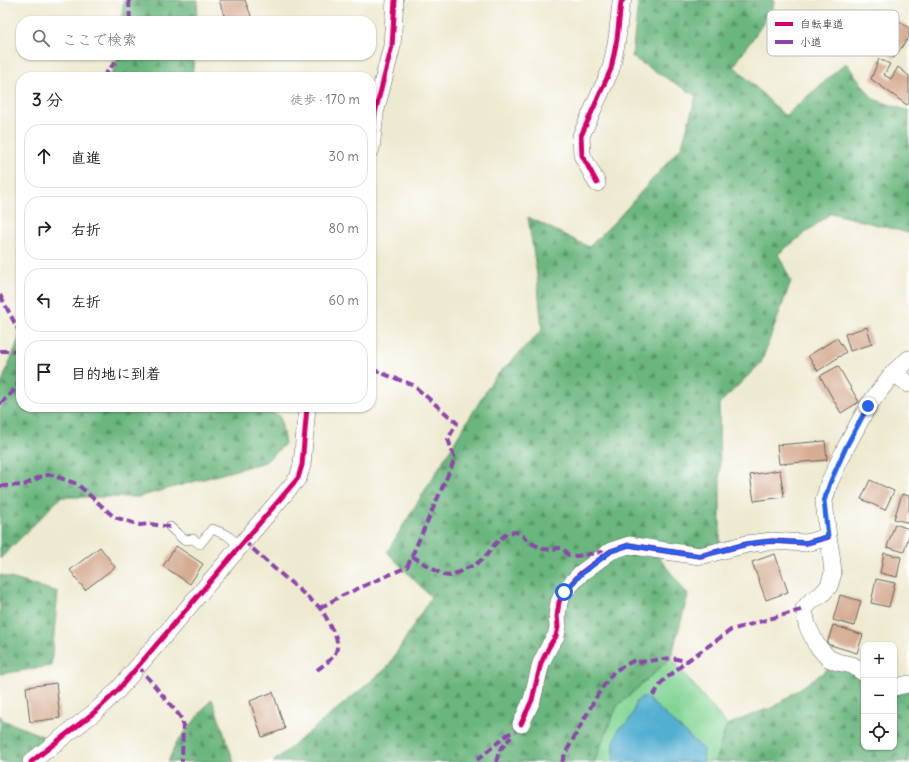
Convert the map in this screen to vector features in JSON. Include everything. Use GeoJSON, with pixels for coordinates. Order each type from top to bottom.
{"type":"FeatureCollection","features":[{"type":"Feature","properties":{"kind":"street"},"geometry":{"type":"LineString","coordinates":[[376,109],[392,46],[395,0]]}},
{"type":"Feature","properties":{"kind":"street"},"geometry":{"type":"LineString","coordinates":[[597,183],[582,155],[581,136],[611,69],[617,39],[621,2],[623,0]]}},
{"type":"Feature","properties":{"kind":"street"},"geometry":{"type":"LineString","coordinates":[[861,671],[852,665],[837,662],[828,658],[816,644],[807,625],[804,609],[812,600],[829,586],[833,573],[832,554],[828,537],[824,501],[830,483],[846,447],[868,406],[893,373],[909,359]]}},
{"type":"Feature","properties":{"kind":"street"},"geometry":{"type":"LineString","coordinates":[[893,373],[909,384]]}},
{"type":"Feature","properties":{"kind":"street"},"geometry":{"type":"LineString","coordinates":[[31,762],[96,711],[117,691],[298,478],[302,465],[307,412]]}},
{"type":"Feature","properties":{"kind":"street"},"geometry":{"type":"LineString","coordinates":[[521,724],[532,700],[540,663],[556,636],[558,627],[557,616],[559,602],[564,592],[581,574],[611,551],[629,545],[700,556],[747,544],[772,541],[806,543],[828,537]]}},
{"type":"Feature","properties":{"kind":"street"},"geometry":{"type":"LineString","coordinates":[[897,686],[909,684]]}},
{"type":"Feature","properties":{"kind":"lane"},"geometry":{"type":"LineString","coordinates":[[170,527],[184,540],[193,539],[200,544],[212,529],[228,535],[240,546]]}},
{"type":"Feature","properties":{"kind":"green space"},"geometry":{"type":"Polygon","coordinates":[[[124,0],[198,0],[196,16],[122,16],[124,0]]]}},
{"type":"Feature","properties":{"kind":"green space"},"geometry":{"type":"Polygon","coordinates":[[[640,0],[774,0],[773,9],[767,10],[767,18],[734,66],[785,116],[846,63],[873,99],[909,111],[909,233],[831,213],[778,254],[791,281],[761,363],[719,404],[720,545],[655,552],[688,595],[671,658],[617,706],[594,762],[273,762],[387,668],[431,597],[387,552],[494,378],[542,330],[537,275],[528,217],[589,247],[619,217],[682,146],[696,96],[632,57],[638,2],[640,0]]]}},
{"type":"Feature","properties":{"kind":"green space"},"geometry":{"type":"Polygon","coordinates":[[[117,60],[194,60],[192,72],[112,72],[116,66],[117,60]]]}},
{"type":"Feature","properties":{"kind":"green space"},"geometry":{"type":"Polygon","coordinates":[[[16,346],[16,412],[268,412],[280,416],[285,444],[265,462],[138,497],[61,497],[0,559],[0,387],[16,346]]]}},
{"type":"Feature","properties":{"kind":"green space"},"geometry":{"type":"Polygon","coordinates":[[[0,575],[58,592],[51,666],[0,674],[0,575]]]}},
{"type":"Feature","properties":{"kind":"green space"},"geometry":{"type":"Polygon","coordinates":[[[671,658],[727,725],[715,762],[594,762],[617,706],[671,658]]]}},
{"type":"Feature","properties":{"kind":"green space"},"geometry":{"type":"Polygon","coordinates":[[[834,665],[861,674],[861,750],[897,750],[897,687],[909,691],[909,762],[715,762],[727,725],[764,710],[769,710],[834,665]]]}},
{"type":"Feature","properties":{"kind":"green space"},"geometry":{"type":"Polygon","coordinates":[[[212,699],[234,762],[168,762],[176,743],[212,699]]]}},
{"type":"Feature","properties":{"kind":"green space"},"geometry":{"type":"Polygon","coordinates":[[[0,715],[3,720],[45,737],[22,762],[0,762],[0,715]]]}},
{"type":"Feature","properties":{"kind":"water"},"geometry":{"type":"Polygon","coordinates":[[[641,697],[646,697],[703,749],[704,762],[613,762],[614,743],[619,728],[628,722],[633,713],[636,702],[641,697]]]}},
{"type":"Feature","properties":{"kind":"building"},"geometry":{"type":"Polygon","coordinates":[[[219,0],[245,0],[251,16],[224,16],[219,0]]]}},
{"type":"Feature","properties":{"kind":"building"},"geometry":{"type":"Polygon","coordinates":[[[899,21],[909,28],[909,37],[899,51],[899,21]]]}},
{"type":"Feature","properties":{"kind":"building"},"geometry":{"type":"Polygon","coordinates":[[[879,59],[890,64],[884,75],[891,79],[898,67],[909,76],[909,103],[907,105],[871,79],[879,59]]]}},
{"type":"Feature","properties":{"kind":"building"},"geometry":{"type":"Polygon","coordinates":[[[867,327],[872,344],[850,351],[845,334],[867,327]]]}},
{"type":"Feature","properties":{"kind":"building"},"geometry":{"type":"Polygon","coordinates":[[[837,338],[846,352],[818,371],[808,356],[837,338]]]}},
{"type":"Feature","properties":{"kind":"building"},"geometry":{"type":"Polygon","coordinates":[[[838,366],[859,402],[841,413],[820,376],[838,366]]]}},
{"type":"Feature","properties":{"kind":"building"},"geometry":{"type":"Polygon","coordinates":[[[825,441],[827,460],[779,464],[777,445],[825,441]]]}},
{"type":"Feature","properties":{"kind":"building"},"geometry":{"type":"Polygon","coordinates":[[[780,470],[784,497],[754,501],[750,475],[780,470]]]}},
{"type":"Feature","properties":{"kind":"building"},"geometry":{"type":"Polygon","coordinates":[[[870,480],[894,491],[885,510],[861,499],[870,480]]]}},
{"type":"Feature","properties":{"kind":"building"},"geometry":{"type":"Polygon","coordinates":[[[902,494],[909,496],[909,523],[894,519],[902,494]]]}},
{"type":"Feature","properties":{"kind":"building"},"geometry":{"type":"Polygon","coordinates":[[[895,524],[909,529],[909,535],[904,552],[887,547],[895,524]]]}},
{"type":"Feature","properties":{"kind":"building"},"geometry":{"type":"Polygon","coordinates":[[[176,546],[203,564],[190,584],[163,566],[176,546]]]}},
{"type":"Feature","properties":{"kind":"building"},"geometry":{"type":"Polygon","coordinates":[[[100,547],[115,567],[85,590],[70,570],[100,547]]]}},
{"type":"Feature","properties":{"kind":"building"},"geometry":{"type":"Polygon","coordinates":[[[884,553],[901,557],[897,577],[880,573],[884,553]]]}},
{"type":"Feature","properties":{"kind":"building"},"geometry":{"type":"Polygon","coordinates":[[[775,554],[788,592],[766,600],[752,562],[775,554]]]}},
{"type":"Feature","properties":{"kind":"building"},"geometry":{"type":"Polygon","coordinates":[[[876,579],[895,583],[889,607],[871,603],[876,579]]]}},
{"type":"Feature","properties":{"kind":"building"},"geometry":{"type":"Polygon","coordinates":[[[840,595],[861,601],[854,626],[833,620],[840,595]]]}},
{"type":"Feature","properties":{"kind":"building"},"geometry":{"type":"Polygon","coordinates":[[[833,625],[863,635],[857,653],[827,644],[833,625]]]}},
{"type":"Feature","properties":{"kind":"building"},"geometry":{"type":"Polygon","coordinates":[[[56,683],[60,718],[30,722],[26,687],[56,683]]]}},
{"type":"Feature","properties":{"kind":"building"},"geometry":{"type":"Polygon","coordinates":[[[273,692],[285,729],[262,737],[250,701],[273,692]]]}},
{"type":"Feature","properties":{"kind":"marked path"},"geometry":{"type":"LineString","coordinates":[[129,0],[130,16]]}},
{"type":"Feature","properties":{"kind":"marked path"},"geometry":{"type":"LineString","coordinates":[[107,72],[117,60]]}},
{"type":"Feature","properties":{"kind":"marked path"},"geometry":{"type":"LineString","coordinates":[[0,295],[16,325]]}},
{"type":"Feature","properties":{"kind":"marked path"},"geometry":{"type":"LineString","coordinates":[[0,351],[16,351]]}},
{"type":"Feature","properties":{"kind":"marked path"},"geometry":{"type":"LineString","coordinates":[[320,608],[341,596],[407,567],[455,459],[448,439],[457,423],[413,385],[376,371]]}},
{"type":"Feature","properties":{"kind":"marked path"},"geometry":{"type":"LineString","coordinates":[[0,404],[16,387]]}},
{"type":"Feature","properties":{"kind":"marked path"},"geometry":{"type":"LineString","coordinates":[[0,486],[24,485],[44,475],[52,475],[77,484],[114,517],[140,525],[150,524],[170,527]]}},
{"type":"Feature","properties":{"kind":"marked path"},"geometry":{"type":"LineString","coordinates":[[412,556],[443,575],[450,576],[476,564],[485,557],[495,544],[507,533],[516,532],[531,543],[543,549],[554,550],[557,548],[563,548],[568,555],[577,556],[602,552],[608,554]]}},
{"type":"Feature","properties":{"kind":"marked path"},"geometry":{"type":"LineString","coordinates":[[244,541],[318,606],[326,617],[336,637],[337,648],[331,659],[317,670]]}},
{"type":"Feature","properties":{"kind":"marked path"},"geometry":{"type":"LineString","coordinates":[[653,696],[662,682],[687,661],[731,630],[804,609]]}},
{"type":"Feature","properties":{"kind":"marked path"},"geometry":{"type":"LineString","coordinates":[[562,762],[598,694],[614,671],[635,660],[640,662],[671,658],[687,661]]}},
{"type":"Feature","properties":{"kind":"marked path"},"geometry":{"type":"LineString","coordinates":[[138,666],[179,715],[183,722],[182,762]]}},
{"type":"Feature","properties":{"kind":"marked path"},"geometry":{"type":"LineString","coordinates":[[477,760],[508,734],[516,731]]}},
{"type":"Feature","properties":{"kind":"marked path"},"geometry":{"type":"LineString","coordinates":[[496,762],[499,751],[511,737]]}},
{"type":"Feature","properties":{"kind":"cycle path"},"geometry":{"type":"LineString","coordinates":[[376,109],[392,46],[395,0]]}},
{"type":"Feature","properties":{"kind":"cycle path"},"geometry":{"type":"LineString","coordinates":[[597,183],[582,155],[581,136],[611,69],[617,39],[621,2],[623,0]]}},
{"type":"Feature","properties":{"kind":"cycle path"},"geometry":{"type":"LineString","coordinates":[[31,762],[96,711],[117,691],[298,478],[302,465],[307,412]]}},
{"type":"Feature","properties":{"kind":"cycle path"},"geometry":{"type":"LineString","coordinates":[[521,724],[532,700],[541,663],[556,636],[558,627],[557,616],[559,602],[564,592],[581,573],[611,551],[629,545],[700,556],[747,544],[772,541],[806,543],[828,537]]}},
{"type":"Feature","properties":{"kind":"route"},"geometry":{"type":"LineString","coordinates":[[564,592],[581,574],[611,551],[629,545],[700,556],[747,544],[772,541],[806,543],[828,537],[824,501],[830,483],[846,447],[868,406]]}}]}
